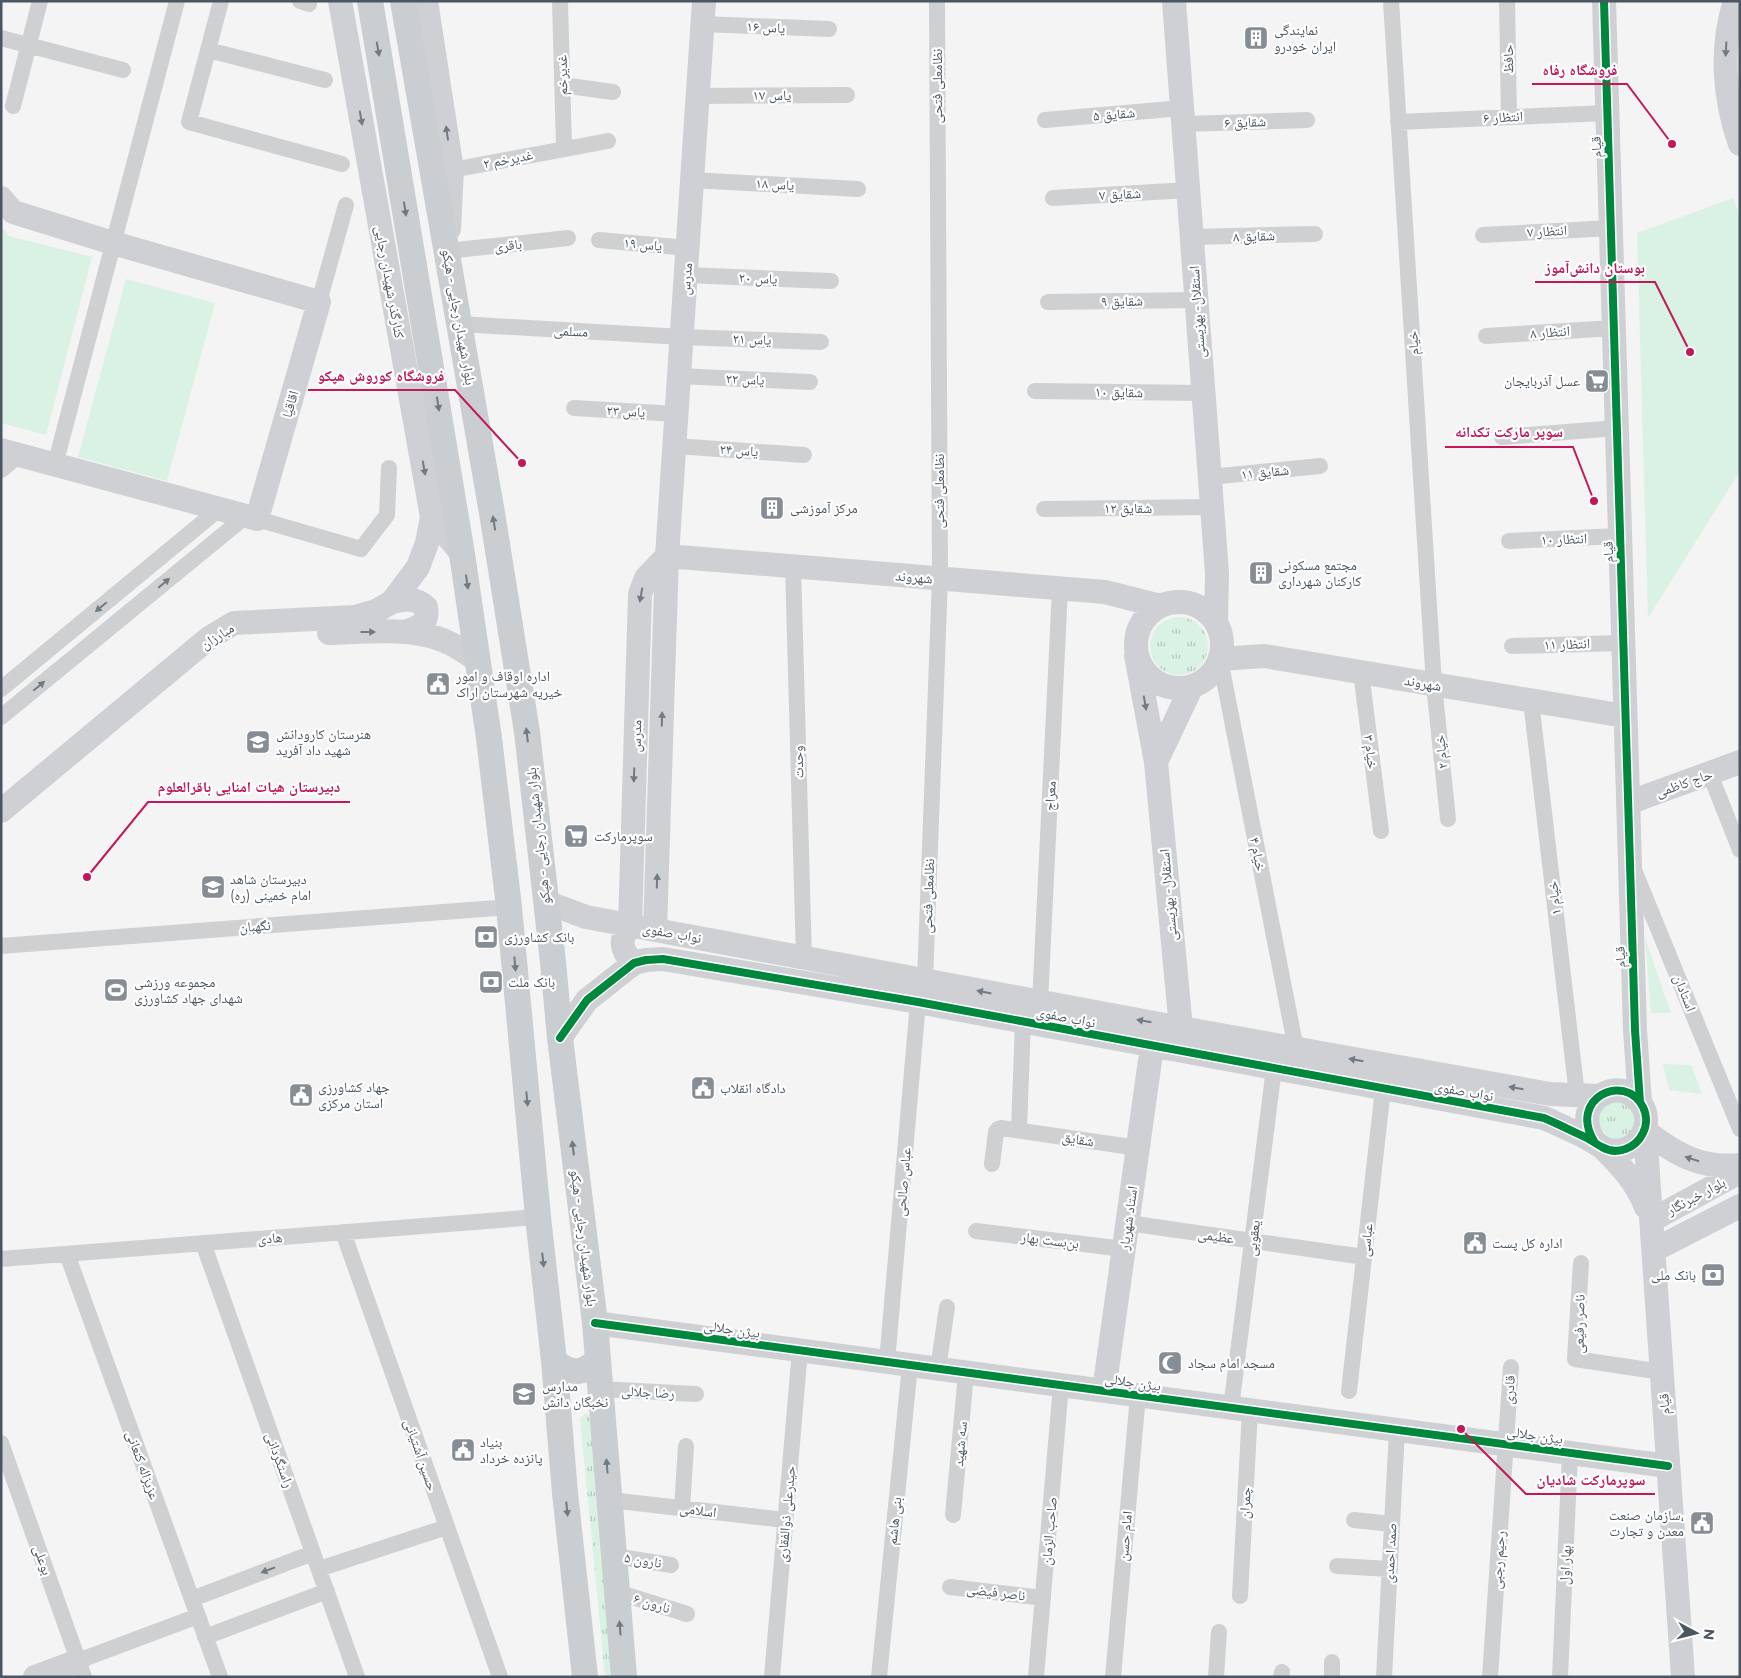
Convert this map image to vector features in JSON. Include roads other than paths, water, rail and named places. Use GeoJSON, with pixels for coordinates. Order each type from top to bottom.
{"type":"FeatureCollection","features":[{"type":"Feature","properties":{"kind":"main road"},"geometry":{"type":"LineString","coordinates":[[370,1],[478,661],[509,907],[538,1217],[554,1361],[565,1494],[585,1677]]}},
{"type":"Feature","properties":{"kind":"main road","name":"بلوار شهیدان رجایی - هپکو"},"geometry":{"type":"LineString","coordinates":[[403,1],[460,324],[527,732],[560,1038],[595,1323],[624,1677]]}},
{"type":"Feature","properties":{"kind":"main road"},"geometry":{"type":"LineString","coordinates":[[554,1361],[565,1369],[578,1371],[591,1367],[598,1359]]}},
{"type":"Feature","properties":{"kind":"main road"},"geometry":{"type":"LineString","coordinates":[[558,1412],[567,1404],[577,1400],[590,1402],[601,1398]]}},
{"type":"Feature","properties":{"kind":"street"},"geometry":{"type":"LineString","coordinates":[[13,106],[40,1]]}},
{"type":"Feature","properties":{"kind":"street"},"geometry":{"type":"LineString","coordinates":[[55,465],[176,1]]}},
{"type":"Feature","properties":{"kind":"street"},"geometry":{"type":"LineString","coordinates":[[221,1],[189,122],[342,164]]}},
{"type":"Feature","properties":{"kind":"street","name":"کنارگذر شهیدان رجایی"},"geometry":{"type":"LineString","coordinates":[[340,1],[432,517],[462,554]]}},
{"type":"Feature","properties":{"kind":"street"},"geometry":{"type":"LineString","coordinates":[[426,1],[452,170],[447,251]]}},
{"type":"Feature","properties":{"kind":"street","name":"غدیرخم"},"geometry":{"type":"LineString","coordinates":[[560,1],[564,148]]}},
{"type":"Feature","properties":{"kind":"street","name":"نظامعلی فتحی"},"geometry":{"type":"LineString","coordinates":[[921,992],[940,579],[937,1]]}},
{"type":"Feature","properties":{"kind":"street","name":"استقلال- بهزیستی"},"geometry":{"type":"LineString","coordinates":[[1174,1],[1217,573],[1218,627]]}},
{"type":"Feature","properties":{"kind":"street","name":"خیام"},"geometry":{"type":"LineString","coordinates":[[1391,1],[1434,685]]}},
{"type":"Feature","properties":{"kind":"street","name":"حافظ"},"geometry":{"type":"LineString","coordinates":[[1507,1],[1509,117]]}},
{"type":"Feature","properties":{"kind":"street","name":"قیام"},"geometry":{"type":"LineString","coordinates":[[1604,1],[1634,1030],[1640,1102]]}},
{"type":"Feature","properties":{"kind":"street"},"geometry":{"type":"LineString","coordinates":[[1735,1],[1726,46],[1726,86],[1732,121],[1740,144]]}},
{"type":"Feature","properties":{"kind":"street","name":"یاس ۱۶"},"geometry":{"type":"LineString","coordinates":[[703,12],[829,30]]}},
{"type":"Feature","properties":{"kind":"street","name":"مدرس"},"geometry":{"type":"LineString","coordinates":[[655,930],[667,556],[703,12]]}},
{"type":"Feature","properties":{"kind":"street"},"geometry":{"type":"LineString","coordinates":[[1,38],[123,70]]}},
{"type":"Feature","properties":{"kind":"street"},"geometry":{"type":"LineString","coordinates":[[208,50],[325,80]]}},
{"type":"Feature","properties":{"kind":"street"},"geometry":{"type":"LineString","coordinates":[[562,85],[613,92]]}},
{"type":"Feature","properties":{"kind":"street","name":"یاس ۱۷"},"geometry":{"type":"LineString","coordinates":[[698,96],[847,95]]}},
{"type":"Feature","properties":{"kind":"street","name":"انتظار ۶"},"geometry":{"type":"LineString","coordinates":[[1398,122],[1607,112]]}},
{"type":"Feature","properties":{"kind":"street","name":"شقایق ۶"},"geometry":{"type":"LineString","coordinates":[[1183,116],[1307,120]]}},
{"type":"Feature","properties":{"kind":"street","name":"شقایق ۵"},"geometry":{"type":"LineString","coordinates":[[1045,120],[1183,116]]}},
{"type":"Feature","properties":{"kind":"street","name":"غدیرخم ۲"},"geometry":{"type":"LineString","coordinates":[[452,170],[608,141]]}},
{"type":"Feature","properties":{"kind":"street","name":"یاس ۱۸"},"geometry":{"type":"LineString","coordinates":[[692,180],[858,189]]}},
{"type":"Feature","properties":{"kind":"street","name":"شقایق ۷"},"geometry":{"type":"LineString","coordinates":[[1053,198],[1188,190]]}},
{"type":"Feature","properties":{"kind":"street"},"geometry":{"type":"LineString","coordinates":[[1,198],[12,212],[320,302],[346,205]]}},
{"type":"Feature","properties":{"kind":"street","name":"انتظار ۷"},"geometry":{"type":"LineString","coordinates":[[1482,235],[1611,228]]}},
{"type":"Feature","properties":{"kind":"street","name":"شقایق ۸"},"geometry":{"type":"LineString","coordinates":[[1192,238],[1316,234]]}},
{"type":"Feature","properties":{"kind":"street","name":"باقری"},"geometry":{"type":"LineString","coordinates":[[447,251],[568,238]]}},
{"type":"Feature","properties":{"kind":"street","name":"یاس ۱۹"},"geometry":{"type":"LineString","coordinates":[[599,240],[688,248]]}},
{"type":"Feature","properties":{"kind":"street","name":"یاس ۲۰"},"geometry":{"type":"LineString","coordinates":[[686,275],[831,281]]}},
{"type":"Feature","properties":{"kind":"street","name":"شقایق ۹"},"geometry":{"type":"LineString","coordinates":[[1048,302],[1196,300]]}},
{"type":"Feature","properties":{"kind":"street","name":"اقاقیا"},"geometry":{"type":"LineString","coordinates":[[254,514],[320,302]]}},
{"type":"Feature","properties":{"kind":"street","name":"مسلمی"},"geometry":{"type":"LineString","coordinates":[[460,324],[682,337]]}},
{"type":"Feature","properties":{"kind":"street","name":"انتظار ۸"},"geometry":{"type":"LineString","coordinates":[[1486,336],[1614,328]]}},
{"type":"Feature","properties":{"kind":"street","name":"یاس ۲۱"},"geometry":{"type":"LineString","coordinates":[[682,337],[822,342]]}},
{"type":"Feature","properties":{"kind":"street","name":"یاس ۲۲"},"geometry":{"type":"LineString","coordinates":[[679,376],[810,382]]}},
{"type":"Feature","properties":{"kind":"street","name":"شقایق ۱۰"},"geometry":{"type":"LineString","coordinates":[[1035,391],[1203,392]]}},
{"type":"Feature","properties":{"kind":"street","name":"یاس ۲۳"},"geometry":{"type":"LineString","coordinates":[[574,408],[677,414]]}},
{"type":"Feature","properties":{"kind":"street"},"geometry":{"type":"LineString","coordinates":[[1502,437],[1617,428]]}},
{"type":"Feature","properties":{"kind":"street","name":"یاس ۲۴"},"geometry":{"type":"LineString","coordinates":[[675,446],[804,455]]}},
{"type":"Feature","properties":{"kind":"street"},"geometry":{"type":"LineString","coordinates":[[1,470],[10,452],[219,509],[254,514],[364,544],[387,515],[389,468]]}},
{"type":"Feature","properties":{"kind":"street","name":"شقایق ۱۱"},"geometry":{"type":"LineString","coordinates":[[1210,477],[1320,466]]}},
{"type":"Feature","properties":{"kind":"street","name":"شقایق ۱۲"},"geometry":{"type":"LineString","coordinates":[[1044,509],[1212,508]]}},
{"type":"Feature","properties":{"kind":"street"},"geometry":{"type":"LineString","coordinates":[[1,689],[219,509]]}},
{"type":"Feature","properties":{"kind":"street"},"geometry":{"type":"LineString","coordinates":[[1,717],[254,514]]}},
{"type":"Feature","properties":{"kind":"street"},"geometry":{"type":"LineString","coordinates":[[392,602],[418,566],[427,543],[432,517]]}},
{"type":"Feature","properties":{"kind":"street","name":"انتظار ۱۰"},"geometry":{"type":"LineString","coordinates":[[1509,541],[1620,536]]}},
{"type":"Feature","properties":{"kind":"street","name":"شهروند"},"geometry":{"type":"LineString","coordinates":[[667,556],[1105,592],[1160,606]]}},
{"type":"Feature","properties":{"kind":"street","name":"مدرس"},"geometry":{"type":"LineString","coordinates":[[634,963],[627,956],[622,938],[630,926],[640,594],[646,578],[667,556]]}},
{"type":"Feature","properties":{"kind":"street","name":"وحدت"},"geometry":{"type":"LineString","coordinates":[[793,566],[804,958]]}},
{"type":"Feature","properties":{"kind":"street"},"geometry":{"type":"LineString","coordinates":[[1189,603],[1217,573]]}},
{"type":"Feature","properties":{"kind":"street","name":"معراج"},"geometry":{"type":"LineString","coordinates":[[1040,1002],[1060,589]]}},
{"type":"Feature","properties":{"kind":"street"},"geometry":{"type":"LineString","coordinates":[[1105,592],[1138,630]]}},
{"type":"Feature","properties":{"kind":"street"},"geometry":{"type":"LineString","coordinates":[[392,602],[418,600],[426,606],[427,615],[424,622],[418,627],[405,632]]}},
{"type":"Feature","properties":{"kind":"street","name":"مبارزان"},"geometry":{"type":"LineString","coordinates":[[1,811],[209,638],[234,623],[355,616],[376,610],[392,602]]}},
{"type":"Feature","properties":{"kind":"street"},"geometry":{"type":"LineString","coordinates":[[1174,602],[1189,603],[1200,607],[1209,614],[1218,627],[1222,645],[1220,659],[1214,672],[1204,681],[1191,688],[1177,689],[1163,686],[1146,674],[1136,655],[1135,642],[1138,630],[1143,620],[1160,606],[1174,602]]}},
{"type":"Feature","properties":{"kind":"street"},"geometry":{"type":"LineString","coordinates":[[1218,627],[1264,656]]}},
{"type":"Feature","properties":{"kind":"street","name":"مبارزان"},"geometry":{"type":"LineString","coordinates":[[1,827],[226,643],[246,637],[405,632],[431,636],[460,648],[478,661]]}},
{"type":"Feature","properties":{"kind":"street","name":"انتظار ۱۱"},"geometry":{"type":"LineString","coordinates":[[1512,646],[1623,642]]}},
{"type":"Feature","properties":{"kind":"street","name":"استقلال- بهزیستی"},"geometry":{"type":"LineString","coordinates":[[1136,655],[1156,762],[1181,1028]]}},
{"type":"Feature","properties":{"kind":"street","name":"شهروند"},"geometry":{"type":"LineString","coordinates":[[1220,659],[1264,656],[1625,716]]}},
{"type":"Feature","properties":{"kind":"street","name":"خیام ۴"},"geometry":{"type":"LineString","coordinates":[[1220,659],[1296,1049]]}},
{"type":"Feature","properties":{"kind":"street","name":"خیام ۳"},"geometry":{"type":"LineString","coordinates":[[1361,672],[1381,831]]}},
{"type":"Feature","properties":{"kind":"street","name":"خیام ۲"},"geometry":{"type":"LineString","coordinates":[[1434,685],[1448,819]]}},
{"type":"Feature","properties":{"kind":"street"},"geometry":{"type":"LineString","coordinates":[[1156,762],[1191,688]]}},
{"type":"Feature","properties":{"kind":"street","name":"خیام ۱"},"geometry":{"type":"LineString","coordinates":[[1531,701],[1594,1094]]}},
{"type":"Feature","properties":{"kind":"street","name":"حاج کاظمی"},"geometry":{"type":"LineString","coordinates":[[1628,804],[1740,762]]}},
{"type":"Feature","properties":{"kind":"street"},"geometry":{"type":"LineString","coordinates":[[1710,774],[1740,850]]}},
{"type":"Feature","properties":{"kind":"street","name":"استادان"},"geometry":{"type":"LineString","coordinates":[[1629,857],[1740,1129]]}},
{"type":"Feature","properties":{"kind":"street","name":"نواب صفوی"},"geometry":{"type":"LineString","coordinates":[[546,902],[586,917],[804,958],[1023,1021],[1544,1118],[1598,1144]]}},
{"type":"Feature","properties":{"kind":"street","name":"نگهبان"},"geometry":{"type":"LineString","coordinates":[[1,946],[509,907]]}},
{"type":"Feature","properties":{"kind":"street","name":"نواب صفوی"},"geometry":{"type":"LineString","coordinates":[[560,1038],[587,1000],[634,963],[663,959],[921,992],[1040,1002],[1550,1094],[1594,1094]]}},
{"type":"Feature","properties":{"kind":"street","name":"عباس صالحی"},"geometry":{"type":"LineString","coordinates":[[899,1364],[921,992]]}},
{"type":"Feature","properties":{"kind":"street"},"geometry":{"type":"LineString","coordinates":[[1019,1130],[1023,1021]]}},
{"type":"Feature","properties":{"kind":"street"},"geometry":{"type":"LineString","coordinates":[[1634,1030],[1626,1062],[1616,1081],[1594,1094],[1587,1112],[1586,1122],[1588,1132],[1625,1170],[1640,1191],[1652,1220]]}},
{"type":"Feature","properties":{"kind":"street","name":"استاد شهریار"},"geometry":{"type":"LineString","coordinates":[[1104,1391],[1152,1046]]}},
{"type":"Feature","properties":{"kind":"street","name":"یعقوبی"},"geometry":{"type":"LineString","coordinates":[[1241,1409],[1252,1241],[1274,1068]]}},
{"type":"Feature","properties":{"kind":"street","name":"عباسی"},"geometry":{"type":"LineString","coordinates":[[1349,1391],[1383,1089]]}},
{"type":"Feature","properties":{"kind":"street"},"geometry":{"type":"LineString","coordinates":[[1594,1094],[1616,1090],[1634,1096],[1645,1111],[1646,1121],[1645,1131],[1640,1140],[1631,1147],[1622,1150],[1612,1150],[1598,1144]]}},
{"type":"Feature","properties":{"kind":"street"},"geometry":{"type":"LineString","coordinates":[[1544,1118],[1554,1109],[1555,1102],[1550,1094]]}},
{"type":"Feature","properties":{"kind":"street","name":"شقایق"},"geometry":{"type":"LineString","coordinates":[[992,1164],[998,1129],[1019,1130],[1138,1148]]}},
{"type":"Feature","properties":{"kind":"street"},"geometry":{"type":"LineString","coordinates":[[1645,1131],[1672,1152],[1691,1160],[1711,1164],[1740,1165]]}},
{"type":"Feature","properties":{"kind":"street","name":"قیام"},"geometry":{"type":"LineString","coordinates":[[1645,1131],[1683,1677]]}},
{"type":"Feature","properties":{"kind":"street","name":"بلوار خبرنگار"},"geometry":{"type":"LineString","coordinates":[[1652,1220],[1740,1172]]}},
{"type":"Feature","properties":{"kind":"street"},"geometry":{"type":"LineString","coordinates":[[1704,1193],[1703,1211],[1709,1216],[1718,1217]]}},
{"type":"Feature","properties":{"kind":"street","name":"بلوار خبرنگار"},"geometry":{"type":"LineString","coordinates":[[1654,1250],[1740,1206]]}},
{"type":"Feature","properties":{"kind":"street","name":"هادی"},"geometry":{"type":"LineString","coordinates":[[1,1259],[538,1217]]}},
{"type":"Feature","properties":{"kind":"street","name":"عظیمی"},"geometry":{"type":"LineString","coordinates":[[1128,1223],[1364,1257]]}},
{"type":"Feature","properties":{"kind":"street","name":"بن‌بست بهار"},"geometry":{"type":"LineString","coordinates":[[976,1231],[1124,1249]]}},
{"type":"Feature","properties":{"kind":"street","name":"حسین آشتیانی"},"geometry":{"type":"LineString","coordinates":[[343,1232],[500,1677]]}},
{"type":"Feature","properties":{"kind":"street","name":"راستگردانی"},"geometry":{"type":"LineString","coordinates":[[203,1243],[357,1677]]}},
{"type":"Feature","properties":{"kind":"street","name":"عزیزاله کنعانی"},"geometry":{"type":"LineString","coordinates":[[67,1254],[220,1677]]}},
{"type":"Feature","properties":{"kind":"street","name":"ناصر رفیعی"},"geometry":{"type":"LineString","coordinates":[[1581,1263],[1575,1358],[1662,1372]]}},
{"type":"Feature","properties":{"kind":"street"},"geometry":{"type":"LineString","coordinates":[[938,1369],[947,1307]]}},
{"type":"Feature","properties":{"kind":"street","name":"بیژن جلالی"},"geometry":{"type":"LineString","coordinates":[[595,1323],[1668,1466]]}},
{"type":"Feature","properties":{"kind":"street","name":"حیدرعلی ذوالفقاری"},"geometry":{"type":"LineString","coordinates":[[772,1677],[800,1350]]}},
{"type":"Feature","properties":{"kind":"street","name":"بنی هاشم"},"geometry":{"type":"LineString","coordinates":[[879,1677],[899,1364]]}},
{"type":"Feature","properties":{"kind":"street","name":"قادری"},"geometry":{"type":"LineString","coordinates":[[1505,1444],[1511,1367]]}},
{"type":"Feature","properties":{"kind":"street","name":"سه شهید"},"geometry":{"type":"LineString","coordinates":[[953,1515],[966,1373]]}},
{"type":"Feature","properties":{"kind":"street","name":"صاحب الزمان"},"geometry":{"type":"LineString","coordinates":[[1036,1677],[1061,1385]]}},
{"type":"Feature","properties":{"kind":"street","name":"رضا جلالی"},"geometry":{"type":"LineString","coordinates":[[601,1398],[696,1394]]}},
{"type":"Feature","properties":{"kind":"street","name":"امام حسن"},"geometry":{"type":"LineString","coordinates":[[1112,1677],[1138,1395]]}},
{"type":"Feature","properties":{"kind":"street","name":"چمران"},"geometry":{"type":"LineString","coordinates":[[1240,1596],[1241,1409]]}},
{"type":"Feature","properties":{"kind":"street","name":"صمد احمدی"},"geometry":{"type":"LineString","coordinates":[[1384,1677],[1397,1430]]}},
{"type":"Feature","properties":{"kind":"street","name":"بوعلی"},"geometry":{"type":"LineString","coordinates":[[1,1443],[81,1669]]}},
{"type":"Feature","properties":{"kind":"street","name":"رحیم رجبی"},"geometry":{"type":"LineString","coordinates":[[1490,1677],[1505,1444]]}},
{"type":"Feature","properties":{"kind":"street"},"geometry":{"type":"LineString","coordinates":[[682,1508],[686,1446]]}},
{"type":"Feature","properties":{"kind":"street","name":"بهار اول"},"geometry":{"type":"LineString","coordinates":[[1560,1677],[1570,1452]]}},
{"type":"Feature","properties":{"kind":"street","name":"اسلامی"},"geometry":{"type":"LineString","coordinates":[[610,1500],[785,1520]]}},
{"type":"Feature","properties":{"kind":"street"},"geometry":{"type":"LineString","coordinates":[[1354,1520],[1392,1524]]}},
{"type":"Feature","properties":{"kind":"street"},"geometry":{"type":"LineString","coordinates":[[319,1569],[447,1527]]}},
{"type":"Feature","properties":{"kind":"street"},"geometry":{"type":"LineString","coordinates":[[192,1599],[313,1553]]}},
{"type":"Feature","properties":{"kind":"street","name":"نارون ۵"},"geometry":{"type":"LineString","coordinates":[[614,1556],[671,1565]]}},
{"type":"Feature","properties":{"kind":"street"},"geometry":{"type":"LineString","coordinates":[[1337,1566],[1390,1570]]}},
{"type":"Feature","properties":{"kind":"street","name":"ناصر فیضی"},"geometry":{"type":"LineString","coordinates":[[950,1586],[1043,1598]]}},
{"type":"Feature","properties":{"kind":"street"},"geometry":{"type":"LineString","coordinates":[[205,1637],[327,1591]]}},
{"type":"Feature","properties":{"kind":"street","name":"نارون ۶"},"geometry":{"type":"LineString","coordinates":[[617,1592],[687,1614]]}},
{"type":"Feature","properties":{"kind":"street"},"geometry":{"type":"LineString","coordinates":[[35,1677],[81,1669],[198,1616]]}},
{"type":"Feature","properties":{"kind":"street"},"geometry":{"type":"LineString","coordinates":[[1216,1677],[1219,1632]]}},
{"type":"Feature","properties":{"kind":"place","name":"نمایندگی ایران خودرو"},"geometry":{"type":"Point","coordinates":[1256,38]}},
{"type":"Feature","properties":{"kind":"place","name":"فروشگاه رفاه"},"geometry":{"type":"Point","coordinates":[1672,144]}},
{"type":"Feature","properties":{"kind":"place","name":"بوستان دانش‌آموز"},"geometry":{"type":"Point","coordinates":[1690,352]}},
{"type":"Feature","properties":{"kind":"place","name":"عسل آذربایجان"},"geometry":{"type":"Point","coordinates":[1597,381]}},
{"type":"Feature","properties":{"kind":"place","name":"فروشگاه کوروش هپکو"},"geometry":{"type":"Point","coordinates":[522,463]}},
{"type":"Feature","properties":{"kind":"place","name":"سوپر مارکت تکدانه"},"geometry":{"type":"Point","coordinates":[1594,501]}},
{"type":"Feature","properties":{"kind":"place","name":"مرکز آموزشی"},"geometry":{"type":"Point","coordinates":[772,508]}},
{"type":"Feature","properties":{"kind":"place","name":"مجتمع مسکونی کارکنان شهرداری"},"geometry":{"type":"Point","coordinates":[1261,573]}},
{"type":"Feature","properties":{"kind":"place","name":"اداره اوقاف و امور خیریه شهرستان اراک"},"geometry":{"type":"Point","coordinates":[438,684]}},
{"type":"Feature","properties":{"kind":"place","name":"هنرستان کارودانش شهید داد آفرید"},"geometry":{"type":"Point","coordinates":[258,742]}},
{"type":"Feature","properties":{"kind":"place","name":"سوپرمارکت"},"geometry":{"type":"Point","coordinates":[576,836]}},
{"type":"Feature","properties":{"kind":"place","name":"دبیرستان هیات امنایی باقرالعلوم"},"geometry":{"type":"Point","coordinates":[87,877]}},
{"type":"Feature","properties":{"kind":"place","name":"دبیرستان شاهد امام خمینی (ره)"},"geometry":{"type":"Point","coordinates":[213,887]}},
{"type":"Feature","properties":{"kind":"place","name":"بانک کشاورزی"},"geometry":{"type":"Point","coordinates":[486,937]}},
{"type":"Feature","properties":{"kind":"place","name":"بانک ملت"},"geometry":{"type":"Point","coordinates":[491,982]}},
{"type":"Feature","properties":{"kind":"place","name":"مجموعه ورزشی شهدای جهاد کشاورزی"},"geometry":{"type":"Point","coordinates":[116,990]}},
{"type":"Feature","properties":{"kind":"place","name":"دادگاه انقلاب"},"geometry":{"type":"Point","coordinates":[703,1088]}},
{"type":"Feature","properties":{"kind":"place","name":"جهاد کشاورزی استان مرکزی"},"geometry":{"type":"Point","coordinates":[301,1095]}},
{"type":"Feature","properties":{"kind":"place","name":"اداره کل پست"},"geometry":{"type":"Point","coordinates":[1475,1243]}},
{"type":"Feature","properties":{"kind":"place","name":"بانک ملی"},"geometry":{"type":"Point","coordinates":[1713,1275]}},
{"type":"Feature","properties":{"kind":"place","name":"مسجد امام سجاد"},"geometry":{"type":"Point","coordinates":[1170,1363]}},
{"type":"Feature","properties":{"kind":"place","name":"مدارس نخبگان دانش"},"geometry":{"type":"Point","coordinates":[524,1394]}},
{"type":"Feature","properties":{"kind":"place","name":"سوپرمارکت شادیان"},"geometry":{"type":"Point","coordinates":[1461,1429]}},
{"type":"Feature","properties":{"kind":"place","name":"بنیاد پانزده خرداد"},"geometry":{"type":"Point","coordinates":[463,1450]}},
{"type":"Feature","properties":{"kind":"place","name":"سازمان صنعت، معدن و تجارت"},"geometry":{"type":"Point","coordinates":[1702,1523]}}]}
